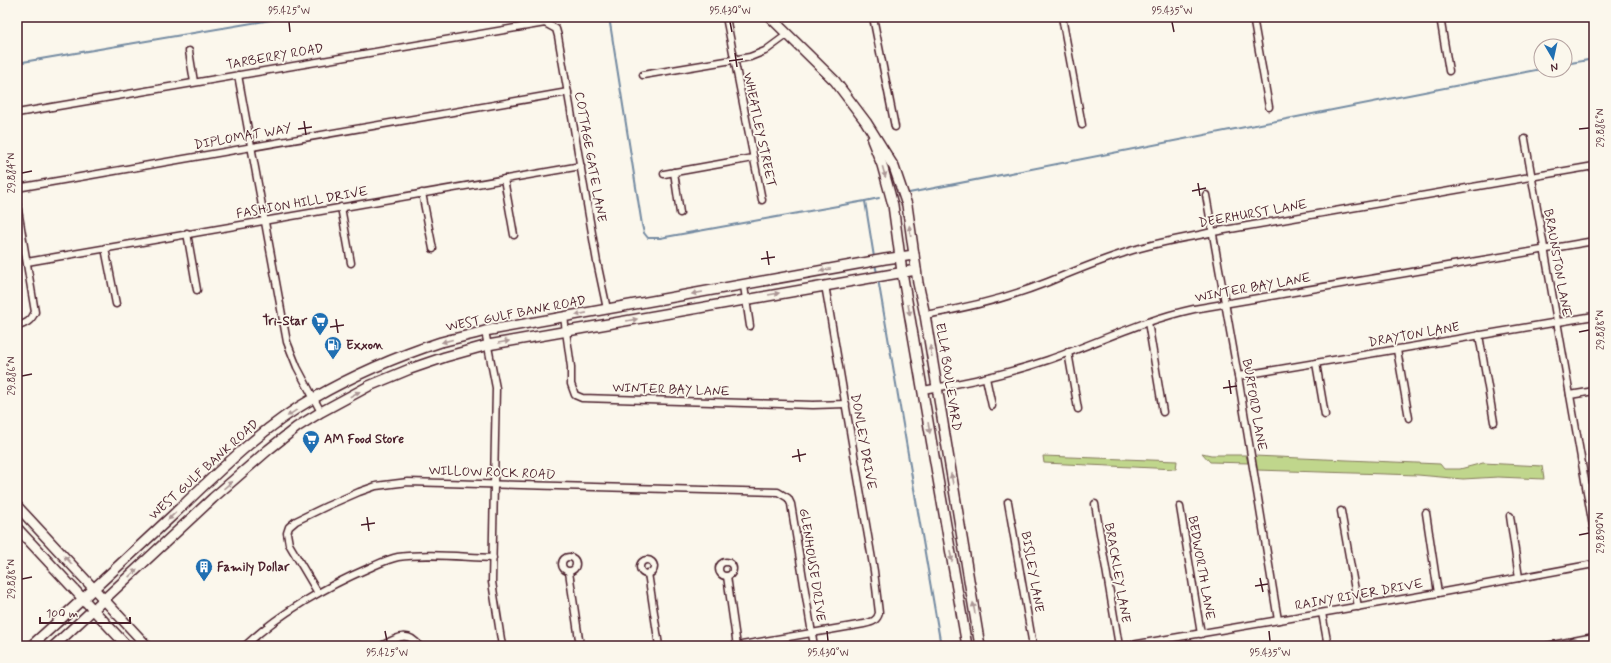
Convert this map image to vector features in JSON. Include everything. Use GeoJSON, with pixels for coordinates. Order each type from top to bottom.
{"type":"FeatureCollection","features":[{"type":"Feature","properties":{"kind":"main road","name":"ELLA BOULEVARD"},"geometry":{"type":"LineString","coordinates":[[770,17],[835,81],[866,122],[894,167],[907,205],[916,270],[925,315],[980,646]]}},
{"type":"Feature","properties":{"kind":"main road","name":"ELLA BOULEVARD"},"geometry":{"type":"LineString","coordinates":[[866,122],[882,165],[893,205],[902,272],[944,522],[967,646]]}},
{"type":"Feature","properties":{"kind":"main road","name":"WEST GULF BANK ROAD"},"geometry":{"type":"LineString","coordinates":[[31,646],[95,589],[248,446],[277,423],[314,398],[359,375],[441,342],[485,331],[914,255]]}},
{"type":"Feature","properties":{"kind":"main road","name":"WEST GULF BANK ROAD"},"geometry":{"type":"LineString","coordinates":[[54,646],[213,498],[284,436],[321,412],[369,386],[438,359],[488,345],[916,270]]}},
{"type":"Feature","properties":{"kind":"main road"},"geometry":{"type":"LineString","coordinates":[[403,356],[410,369]]}},
{"type":"Feature","properties":{"kind":"main road"},"geometry":{"type":"LineString","coordinates":[[203,487],[213,498]]}},
{"type":"Feature","properties":{"kind":"main road"},"geometry":{"type":"LineString","coordinates":[[17,506],[147,646]]}},
{"type":"Feature","properties":{"kind":"main road"},"geometry":{"type":"LineString","coordinates":[[17,528],[128,646]]}},
{"type":"Feature","properties":{"kind":"street","name":"WHEATLEY STREET"},"geometry":{"type":"LineString","coordinates":[[726,17],[762,200]]}},
{"type":"Feature","properties":{"kind":"street"},"geometry":{"type":"LineString","coordinates":[[873,17],[895,127]]}},
{"type":"Feature","properties":{"kind":"street"},"geometry":{"type":"LineString","coordinates":[[1062,17],[1082,125]]}},
{"type":"Feature","properties":{"kind":"street"},"geometry":{"type":"LineString","coordinates":[[1253,17],[1269,107]]}},
{"type":"Feature","properties":{"kind":"street"},"geometry":{"type":"LineString","coordinates":[[1440,17],[1449,71]]}},
{"type":"Feature","properties":{"kind":"street","name":"COTTAGE GATE LANE"},"geometry":{"type":"LineString","coordinates":[[537,24],[545,23],[556,29],[558,36],[597,262],[607,309]]}},
{"type":"Feature","properties":{"kind":"street","name":"TARBERRY ROAD"},"geometry":{"type":"LineString","coordinates":[[17,113],[537,24]]}},
{"type":"Feature","properties":{"kind":"street"},"geometry":{"type":"LineString","coordinates":[[643,75],[750,57],[765,51],[788,34]]}},
{"type":"Feature","properties":{"kind":"street"},"geometry":{"type":"LineString","coordinates":[[189,51],[194,82]]}},
{"type":"Feature","properties":{"kind":"street"},"geometry":{"type":"LineString","coordinates":[[238,75],[287,342],[297,367],[321,412]]}},
{"type":"Feature","properties":{"kind":"street","name":"DIPLOMAT WAY"},"geometry":{"type":"LineString","coordinates":[[17,188],[568,92]]}},
{"type":"Feature","properties":{"kind":"street","name":"BRAUNSTON LANE"},"geometry":{"type":"LineString","coordinates":[[1525,139],[1543,249],[1594,532]]}},
{"type":"Feature","properties":{"kind":"street"},"geometry":{"type":"LineString","coordinates":[[664,174],[754,158]]}},
{"type":"Feature","properties":{"kind":"street","name":"FASHION HILL DRIVE"},"geometry":{"type":"LineString","coordinates":[[27,262],[581,166]]}},
{"type":"Feature","properties":{"kind":"street","name":"DEERHURST LANE"},"geometry":{"type":"LineString","coordinates":[[925,315],[1000,298],[1133,250],[1213,232],[1594,166]]}},
{"type":"Feature","properties":{"kind":"street"},"geometry":{"type":"LineString","coordinates":[[674,172],[680,213]]}},
{"type":"Feature","properties":{"kind":"street"},"geometry":{"type":"LineString","coordinates":[[504,179],[514,235]]}},
{"type":"Feature","properties":{"kind":"street"},"geometry":{"type":"LineString","coordinates":[[422,193],[433,249]]}},
{"type":"Feature","properties":{"kind":"street","name":"BURFORD LANE"},"geometry":{"type":"LineString","coordinates":[[1206,195],[1238,376],[1278,620]]}},
{"type":"Feature","properties":{"kind":"street"},"geometry":{"type":"LineString","coordinates":[[17,204],[35,312],[29,322],[17,326]]}},
{"type":"Feature","properties":{"kind":"street"},"geometry":{"type":"LineString","coordinates":[[341,207],[351,263]]}},
{"type":"Feature","properties":{"kind":"street"},"geometry":{"type":"LineString","coordinates":[[187,234],[197,290]]}},
{"type":"Feature","properties":{"kind":"street","name":"WINTER BAY LANE"},"geometry":{"type":"LineString","coordinates":[[923,390],[986,378],[1047,360],[1175,313],[1594,241]]}},
{"type":"Feature","properties":{"kind":"street"},"geometry":{"type":"LineString","coordinates":[[105,248],[116,304]]}},
{"type":"Feature","properties":{"kind":"street"},"geometry":{"type":"LineString","coordinates":[[744,286],[750,326]]}},
{"type":"Feature","properties":{"kind":"street","name":"DONLEY DRIVE"},"geometry":{"type":"LineString","coordinates":[[812,633],[873,622],[878,618],[879,613],[879,603],[825,286]]}},
{"type":"Feature","properties":{"kind":"street","name":"DRAYTON LANE"},"geometry":{"type":"LineString","coordinates":[[1238,376],[1594,316]]}},
{"type":"Feature","properties":{"kind":"street","name":"WINTER BAY LANE"},"geometry":{"type":"LineString","coordinates":[[564,317],[572,367],[571,384],[575,395],[582,398],[813,405],[846,404]]}},
{"type":"Feature","properties":{"kind":"street"},"geometry":{"type":"LineString","coordinates":[[1148,322],[1163,412]]}},
{"type":"Feature","properties":{"kind":"street"},"geometry":{"type":"LineString","coordinates":[[485,331],[496,388],[492,558],[493,592],[502,646]]}},
{"type":"Feature","properties":{"kind":"street"},"geometry":{"type":"LineString","coordinates":[[1479,335],[1494,422]]}},
{"type":"Feature","properties":{"kind":"street"},"geometry":{"type":"LineString","coordinates":[[1397,350],[1409,418]]}},
{"type":"Feature","properties":{"kind":"street"},"geometry":{"type":"LineString","coordinates":[[1068,352],[1078,409]]}},
{"type":"Feature","properties":{"kind":"street"},"geometry":{"type":"LineString","coordinates":[[1316,363],[1325,416]]}},
{"type":"Feature","properties":{"kind":"street"},"geometry":{"type":"LineString","coordinates":[[986,378],[992,406]]}},
{"type":"Feature","properties":{"kind":"street"},"geometry":{"type":"LineString","coordinates":[[1570,395],[1594,391]]}},
{"type":"Feature","properties":{"kind":"street","name":"WILLOW ROCK ROAD"},"geometry":{"type":"LineString","coordinates":[[318,593],[287,538],[289,527],[296,521],[327,506],[376,486],[390,483],[408,482],[778,493]]}},
{"type":"Feature","properties":{"kind":"street","name":"GLENHOUSE DRIVE"},"geometry":{"type":"LineString","coordinates":[[778,493],[788,498],[791,504],[814,646]]}},
{"type":"Feature","properties":{"kind":"street","name":"BISLEY LANE"},"geometry":{"type":"LineString","coordinates":[[1008,502],[1033,646]]}},
{"type":"Feature","properties":{"kind":"street","name":"BRACKLEY LANE"},"geometry":{"type":"LineString","coordinates":[[1094,504],[1119,646]]}},
{"type":"Feature","properties":{"kind":"street","name":"BEDWORTH LANE"},"geometry":{"type":"LineString","coordinates":[[1180,507],[1201,634]]}},
{"type":"Feature","properties":{"kind":"street"},"geometry":{"type":"LineString","coordinates":[[1341,511],[1358,607]]}},
{"type":"Feature","properties":{"kind":"street"},"geometry":{"type":"LineString","coordinates":[[1426,513],[1438,593]]}},
{"type":"Feature","properties":{"kind":"street"},"geometry":{"type":"LineString","coordinates":[[1510,516],[1519,578]]}},
{"type":"Feature","properties":{"kind":"street"},"geometry":{"type":"LineString","coordinates":[[245,646],[282,617],[318,593],[350,576],[396,558],[414,556],[492,558]]}},
{"type":"Feature","properties":{"kind":"street","name":"RAINY RIVER DRIVE"},"geometry":{"type":"LineString","coordinates":[[1126,646],[1438,593],[1594,564]]}},
{"type":"Feature","properties":{"kind":"street"},"geometry":{"type":"LineString","coordinates":[[569,572],[580,646]]}},
{"type":"Feature","properties":{"kind":"street"},"geometry":{"type":"LineString","coordinates":[[648,573],[658,646]]}},
{"type":"Feature","properties":{"kind":"street"},"geometry":{"type":"LineString","coordinates":[[727,576],[737,646],[812,633]]}},
{"type":"Feature","properties":{"kind":"street"},"geometry":{"type":"LineString","coordinates":[[1322,613],[1328,646]]}},
{"type":"Feature","properties":{"kind":"street"},"geometry":{"type":"LineString","coordinates":[[381,646],[406,636],[412,638],[419,646]]}},
{"type":"Feature","properties":{"kind":"street"},"geometry":{"type":"LineString","coordinates":[[1548,646],[1594,637]]}},
{"type":"Feature","properties":{"kind":"green space"},"geometry":{"type":"Polygon","coordinates":[[[1202,453],[1211,455],[1246,455],[1248,463],[1210,462],[1202,453]]]}},
{"type":"Feature","properties":{"kind":"green space"},"geometry":{"type":"Polygon","coordinates":[[[1043,456],[1177,461],[1176,469],[1044,463],[1043,456]]]}},
{"type":"Feature","properties":{"kind":"green space"},"geometry":{"type":"Polygon","coordinates":[[[1254,456],[1440,464],[1444,469],[1460,469],[1483,463],[1542,466],[1544,479],[1498,477],[1463,479],[1418,475],[1256,470],[1254,456]]]}},
{"type":"Feature","properties":{"kind":"waterway"},"geometry":{"type":"LineString","coordinates":[[17,63],[288,17]]}},
{"type":"Feature","properties":{"kind":"waterway"},"geometry":{"type":"LineString","coordinates":[[609,17],[642,225],[644,233],[648,238],[660,238],[865,201],[874,257]]}},
{"type":"Feature","properties":{"kind":"waterway"},"geometry":{"type":"LineString","coordinates":[[1573,63],[1594,59]]}},
{"type":"Feature","properties":{"kind":"waterway"},"geometry":{"type":"LineString","coordinates":[[909,193],[1533,71]]}},
{"type":"Feature","properties":{"kind":"waterway"},"geometry":{"type":"LineString","coordinates":[[865,201],[879,198]]}},
{"type":"Feature","properties":{"kind":"waterway"},"geometry":{"type":"LineString","coordinates":[[875,264],[877,273]]}},
{"type":"Feature","properties":{"kind":"waterway"},"geometry":{"type":"LineString","coordinates":[[878,279],[941,646]]}},
{"type":"Feature","properties":{"kind":"place","name":"Tri-Star"},"geometry":{"type":"Point","coordinates":[320,336]}},
{"type":"Feature","properties":{"kind":"place","name":"Exxon"},"geometry":{"type":"Point","coordinates":[333,360]}},
{"type":"Feature","properties":{"kind":"place","name":"AM Food Store"},"geometry":{"type":"Point","coordinates":[311,454]}},
{"type":"Feature","properties":{"kind":"place","name":"Family Dollar"},"geometry":{"type":"Point","coordinates":[204,582]}}]}
